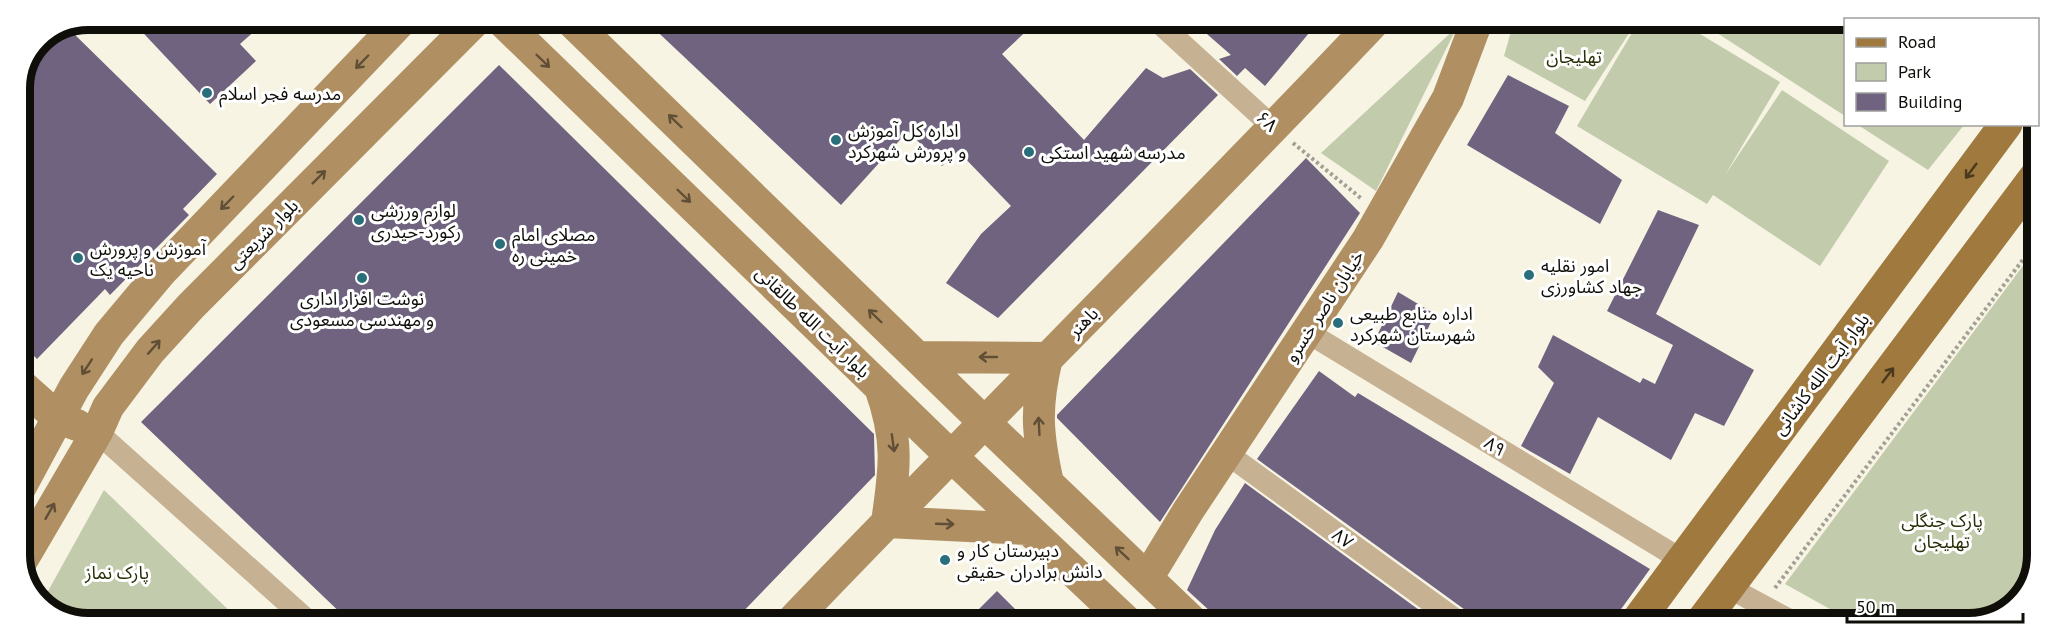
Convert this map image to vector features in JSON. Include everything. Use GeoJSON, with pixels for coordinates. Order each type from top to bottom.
{"type":"FeatureCollection","features":[{"type":"Feature","properties":{"kind":"main road"},"geometry":{"type":"LineString","coordinates":[[30,470],[74,388],[109,334],[161,272],[392,30]]}},
{"type":"Feature","properties":{"kind":"main road","name":"بلوار شریعتی"},"geometry":{"type":"LineString","coordinates":[[30,547],[97,432],[108,407],[157,343],[191,306],[466,30]]}},
{"type":"Feature","properties":{"kind":"main road","name":"بلوار آیت الله طالقانی"},"geometry":{"type":"LineString","coordinates":[[511,30],[1116,613]]}},
{"type":"Feature","properties":{"kind":"main road"},"geometry":{"type":"LineString","coordinates":[[580,30],[916,357],[1185,613]]}},
{"type":"Feature","properties":{"kind":"main road","name":"باهنر"},"geometry":{"type":"LineString","coordinates":[[800,613],[1274,128],[1367,30]]}},
{"type":"Feature","properties":{"kind":"main road","name":"خیابان ناصر خسرو"},"geometry":{"type":"LineString","coordinates":[[1148,577],[1226,453],[1382,215],[1448,98],[1474,30]]}},
{"type":"Feature","properties":{"kind":"main road","name":"بلوار آیت الله کاشانی"},"geometry":{"type":"LineString","coordinates":[[1643,613],[2005,126]]}},
{"type":"Feature","properties":{"kind":"main road"},"geometry":{"type":"LineString","coordinates":[[1708,613],[2027,188]]}},
{"type":"Feature","properties":{"kind":"main road"},"geometry":{"type":"LineString","coordinates":[[916,357],[1047,358],[1039,392],[1038,420],[1040,448],[1048,483]]}},
{"type":"Feature","properties":{"kind":"main road"},"geometry":{"type":"LineString","coordinates":[[1663,613],[1781,455],[1816,381]]}},
{"type":"Feature","properties":{"kind":"main road"},"geometry":{"type":"LineString","coordinates":[[879,386],[889,412],[895,453],[887,522],[1028,529]]}},
{"type":"Feature","properties":{"kind":"main road"},"geometry":{"type":"LineString","coordinates":[[30,393],[58,418],[97,432]]}},
{"type":"Feature","properties":{"kind":"main road"},"geometry":{"type":"LineString","coordinates":[[1690,613],[1799,468],[1861,411]]}},
{"type":"Feature","properties":{"kind":"street","name":"۶۸"},"geometry":{"type":"LineString","coordinates":[[1167,30],[1274,128]]}},
{"type":"Feature","properties":{"kind":"street","name":"۸۹"},"geometry":{"type":"LineString","coordinates":[[1306,332],[1683,560]]}},
{"type":"Feature","properties":{"kind":"street"},"geometry":{"type":"LineString","coordinates":[[97,432],[299,613]]}},
{"type":"Feature","properties":{"kind":"street","name":"۸۷"},"geometry":{"type":"LineString","coordinates":[[1226,453],[1446,613]]}},
{"type":"Feature","properties":{"kind":"street"},"geometry":{"type":"LineString","coordinates":[[1728,587],[1776,613]]}},
{"type":"Feature","properties":{"kind":"path","name":"۶۸"},"geometry":{"type":"LineString","coordinates":[[1274,128],[1382,215]]}},
{"type":"Feature","properties":{"kind":"path"},"geometry":{"type":"LineString","coordinates":[[1762,606],[2027,254]]}},
{"type":"Feature","properties":{"kind":"green space"},"geometry":{"type":"Polygon","coordinates":[[[1454,30],[1456,30],[1376,191],[1321,153],[1454,30]]]}},
{"type":"Feature","properties":{"kind":"green space","name":"تهلیجان"},"geometry":{"type":"Polygon","coordinates":[[[1511,30],[1631,30],[1585,101],[1504,56],[1511,30]]]}},
{"type":"Feature","properties":{"kind":"green space"},"geometry":{"type":"Polygon","coordinates":[[[1634,30],[1693,30],[1780,82],[1725,175],[1782,90],[1889,161],[1820,266],[1713,195],[1707,204],[1577,126],[1634,30]]]}},
{"type":"Feature","properties":{"kind":"green space"},"geometry":{"type":"Polygon","coordinates":[[[1712,30],[1844,30],[1844,115],[1712,30]]]}},
{"type":"Feature","properties":{"kind":"green space"},"geometry":{"type":"Polygon","coordinates":[[[1860,126],[1963,126],[1928,170],[1860,126]]]}},
{"type":"Feature","properties":{"kind":"green space","name":"پارک جنگلی تهلیجان"},"geometry":{"type":"Polygon","coordinates":[[[2027,260],[2027,562],[2017,587],[1998,605],[1976,613],[1837,613],[1785,584],[2027,260]]]}},
{"type":"Feature","properties":{"kind":"green space","name":"پارک نماز"},"geometry":{"type":"Polygon","coordinates":[[[104,490],[232,613],[81,613],[66,609],[46,595],[104,490]]]}},
{"type":"Feature","properties":{"kind":"building"},"geometry":{"type":"Polygon","coordinates":[[[140,30],[256,30],[240,44],[256,61],[210,104],[140,30]]]}},
{"type":"Feature","properties":{"kind":"building"},"geometry":{"type":"Polygon","coordinates":[[[656,30],[1027,30],[1002,54],[1084,140],[1146,68],[1163,78],[1190,69],[1218,95],[998,318],[946,283],[981,234],[1011,206],[958,151],[942,166],[908,131],[841,205],[656,30]]]}},
{"type":"Feature","properties":{"kind":"building"},"geometry":{"type":"Polygon","coordinates":[[[1202,30],[1312,30],[1265,86],[1245,68],[1237,76],[1219,59],[1231,55],[1202,30]]]}},
{"type":"Feature","properties":{"kind":"building","name":"آموزش و پرورش ناحیه یک"},"geometry":{"type":"Polygon","coordinates":[[[72,32],[217,174],[183,209],[189,215],[110,295],[105,289],[37,359],[30,352],[31,77],[34,66],[47,47],[72,32]]]}},
{"type":"Feature","properties":{"kind":"building","name":"مصلای امام خمینی ره"},"geometry":{"type":"Polygon","coordinates":[[[499,65],[874,434],[875,475],[742,613],[341,613],[141,422],[499,65]]]}},
{"type":"Feature","properties":{"kind":"building"},"geometry":{"type":"Polygon","coordinates":[[[1508,75],[1569,106],[1555,133],[1622,180],[1600,224],[1467,145],[1508,75]]]}},
{"type":"Feature","properties":{"kind":"building"},"geometry":{"type":"Polygon","coordinates":[[[1306,158],[1360,213],[1160,522],[1057,418],[1057,415],[1306,158]]]}},
{"type":"Feature","properties":{"kind":"building"},"geometry":{"type":"Polygon","coordinates":[[[1658,210],[1699,225],[1656,314],[1754,370],[1724,426],[1695,413],[1671,460],[1598,417],[1570,474],[1521,446],[1554,383],[1538,367],[1553,335],[1640,383],[1643,378],[1655,384],[1673,345],[1607,311],[1658,210]]]}},
{"type":"Feature","properties":{"kind":"building"},"geometry":{"type":"Polygon","coordinates":[[[1398,292],[1435,314],[1411,363],[1374,342],[1398,292]]]}},
{"type":"Feature","properties":{"kind":"building"},"geometry":{"type":"Polygon","coordinates":[[[1319,371],[1355,397],[1358,393],[1650,569],[1618,613],[1468,613],[1257,459],[1319,371]]]}},
{"type":"Feature","properties":{"kind":"building"},"geometry":{"type":"Polygon","coordinates":[[[1245,483],[1423,613],[1212,613],[1187,590],[1215,530],[1245,483]]]}},
{"type":"Feature","properties":{"kind":"building"},"geometry":{"type":"Polygon","coordinates":[[[997,591],[1019,613],[975,613],[997,591]]]}},
{"type":"Feature","properties":{"kind":"place","name":"مدرسه فجر اسلام"},"geometry":{"type":"Point","coordinates":[207,93]}},
{"type":"Feature","properties":{"kind":"place","name":"اداره کل آموزش و پرورش شهرکرد"},"geometry":{"type":"Point","coordinates":[836,140]}},
{"type":"Feature","properties":{"kind":"place","name":"مدرسه شهید استکی"},"geometry":{"type":"Point","coordinates":[1029,152]}},
{"type":"Feature","properties":{"kind":"place","name":"لوازم ورزشی رکورد-حیدری"},"geometry":{"type":"Point","coordinates":[359,220]}},
{"type":"Feature","properties":{"kind":"place","name":"مصلای امام خمینی ره"},"geometry":{"type":"Point","coordinates":[500,244]}},
{"type":"Feature","properties":{"kind":"place","name":"آموزش و پرورش ناحیه یک"},"geometry":{"type":"Point","coordinates":[78,258]}},
{"type":"Feature","properties":{"kind":"place","name":"امور نقلیه جهاد کشاورزی"},"geometry":{"type":"Point","coordinates":[1529,275]}},
{"type":"Feature","properties":{"kind":"place","name":"نوشت افزار اداری و مهندسی مسعودی"},"geometry":{"type":"Point","coordinates":[362,278]}},
{"type":"Feature","properties":{"kind":"place","name":"اداره منابع طبیعی شهرستان شهرکرد"},"geometry":{"type":"Point","coordinates":[1338,323]}},
{"type":"Feature","properties":{"kind":"place","name":"دبیرستان کار و دانش برادران حقیقی"},"geometry":{"type":"Point","coordinates":[945,560]}}]}
